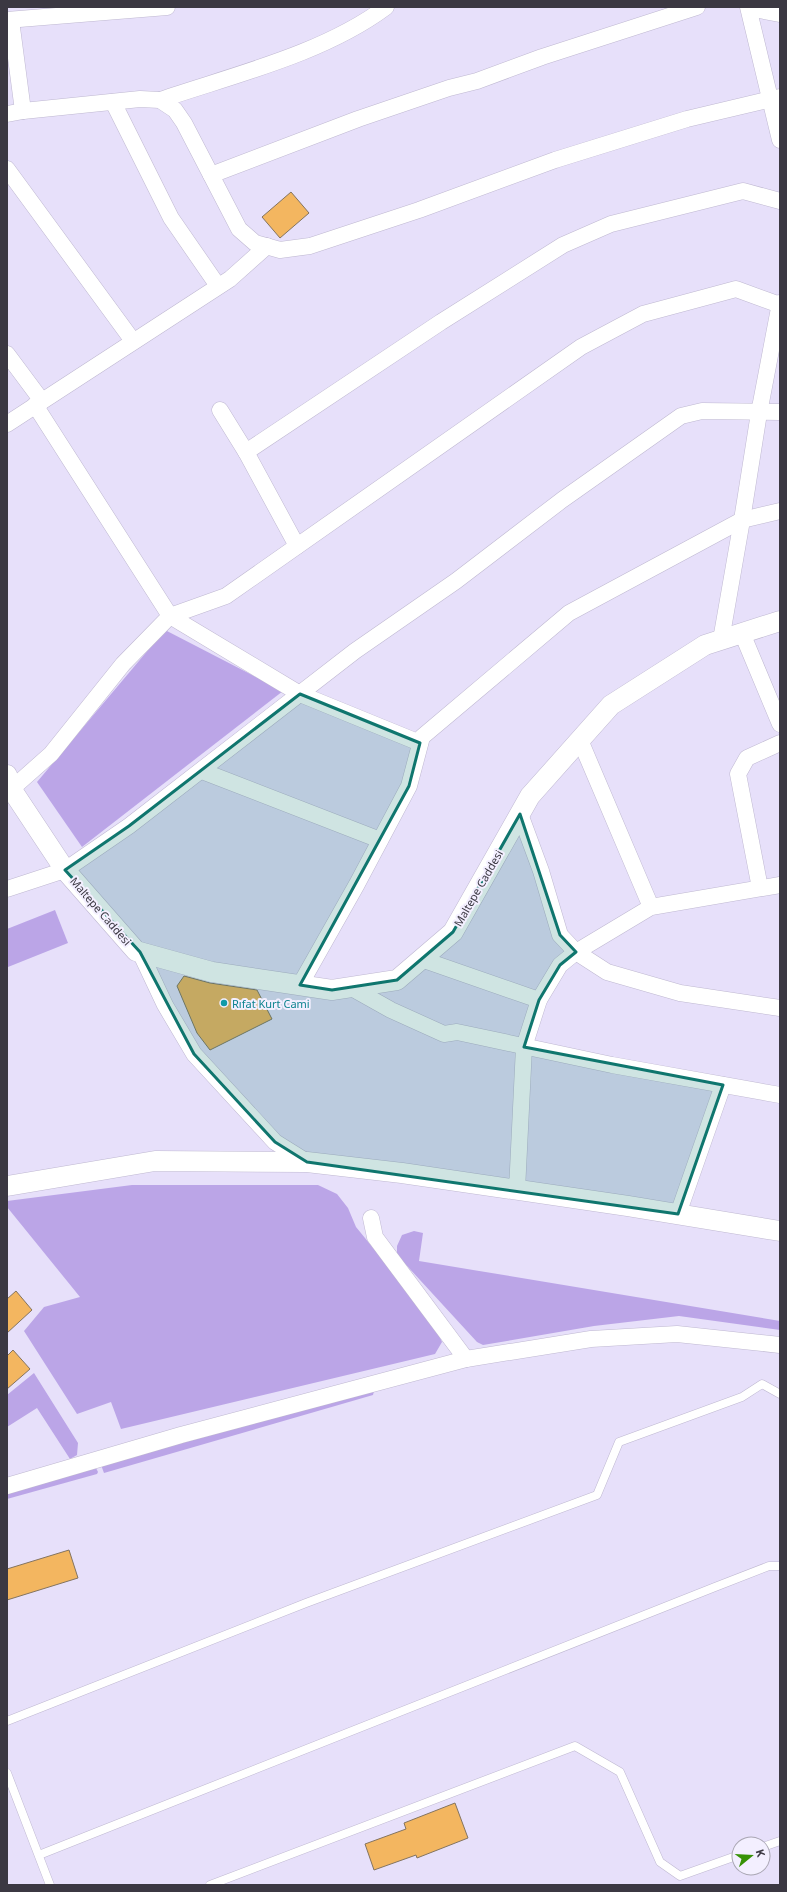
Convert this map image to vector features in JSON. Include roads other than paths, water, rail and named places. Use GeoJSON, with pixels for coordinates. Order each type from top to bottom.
{"type":"FeatureCollection","features":[{"type":"Feature","properties":{"kind":"street"},"geometry":{"type":"LineString","coordinates":[[23,111],[9,20],[167,7]]}},
{"type":"Feature","properties":{"kind":"street"},"geometry":{"type":"LineString","coordinates":[[7,114],[140,99],[160,100],[304,52],[364,23],[386,7]]}},
{"type":"Feature","properties":{"kind":"street"},"geometry":{"type":"LineString","coordinates":[[211,175],[358,119],[442,90],[477,81],[542,57],[697,7]]}},
{"type":"Feature","properties":{"kind":"street"},"geometry":{"type":"LineString","coordinates":[[748,7],[775,98],[780,140]]}},
{"type":"Feature","properties":{"kind":"street"},"geometry":{"type":"LineString","coordinates":[[754,7],[780,12]]}},
{"type":"Feature","properties":{"kind":"street"},"geometry":{"type":"LineString","coordinates":[[160,100],[175,110],[211,175],[238,229],[255,243],[280,250],[310,246],[419,210],[555,160],[687,119],[775,98]]}},
{"type":"Feature","properties":{"kind":"street"},"geometry":{"type":"LineString","coordinates":[[113,102],[171,218],[218,286]]}},
{"type":"Feature","properties":{"kind":"street"},"geometry":{"type":"LineString","coordinates":[[7,169],[133,341]]}},
{"type":"Feature","properties":{"kind":"street"},"geometry":{"type":"LineString","coordinates":[[246,452],[441,322],[563,245],[611,224],[743,191],[780,200]]}},
{"type":"Feature","properties":{"kind":"street"},"geometry":{"type":"LineString","coordinates":[[7,424],[230,278],[267,246]]}},
{"type":"Feature","properties":{"kind":"street"},"geometry":{"type":"LineString","coordinates":[[9,786],[51,754],[123,664],[170,616],[226,596],[581,347],[643,314],[736,289],[780,304],[759,413],[721,640]]}},
{"type":"Feature","properties":{"kind":"street"},"geometry":{"type":"LineString","coordinates":[[7,354],[170,616],[300,694],[420,744]]}},
{"type":"Feature","properties":{"kind":"street"},"geometry":{"type":"LineString","coordinates":[[220,410],[246,452],[297,546]]}},
{"type":"Feature","properties":{"kind":"street"},"geometry":{"type":"LineString","coordinates":[[7,890],[65,870],[129,826],[202,771],[355,651],[456,581],[562,500],[681,416],[702,410],[759,413],[780,412]]}},
{"type":"Feature","properties":{"kind":"street"},"geometry":{"type":"LineString","coordinates":[[300,985],[409,786],[422,737],[568,613],[742,520],[780,511]]}},
{"type":"Feature","properties":{"kind":"street","name":"Maltepe Caddesi"},"geometry":{"type":"LineString","coordinates":[[9,786],[65,870],[136,951],[212,972],[332,990],[397,980],[453,932],[530,796],[611,706],[705,645],[780,621]]}},
{"type":"Feature","properties":{"kind":"street"},"geometry":{"type":"LineString","coordinates":[[742,633],[780,724]]}},
{"type":"Feature","properties":{"kind":"street"},"geometry":{"type":"LineString","coordinates":[[580,740],[651,907]]}},
{"type":"Feature","properties":{"kind":"street"},"geometry":{"type":"LineString","coordinates":[[760,888],[738,774],[747,758],[780,743]]}},
{"type":"Feature","properties":{"kind":"street"},"geometry":{"type":"LineString","coordinates":[[202,771],[380,840]]}},
{"type":"Feature","properties":{"kind":"street"},"geometry":{"type":"LineString","coordinates":[[520,814],[541,871],[560,935],[576,952],[607,972],[680,993],[780,1008]]}},
{"type":"Feature","properties":{"kind":"street"},"geometry":{"type":"LineString","coordinates":[[517,1190],[524,1047],[539,1000],[560,965],[576,952],[651,907],[780,885]]}},
{"type":"Feature","properties":{"kind":"street"},"geometry":{"type":"LineString","coordinates":[[140,952],[165,1005],[194,1054],[275,1142],[307,1162]]}},
{"type":"Feature","properties":{"kind":"street"},"geometry":{"type":"LineString","coordinates":[[421,959],[539,1000]]}},
{"type":"Feature","properties":{"kind":"street"},"geometry":{"type":"LineString","coordinates":[[350,987],[391,1010],[444,1034],[457,1032],[612,1065],[780,1095]]}},
{"type":"Feature","properties":{"kind":"street"},"geometry":{"type":"LineString","coordinates":[[678,1214],[723,1084]]}},
{"type":"Feature","properties":{"kind":"street"},"geometry":{"type":"LineString","coordinates":[[7,1186],[155,1161],[307,1162],[402,1173],[678,1214],[780,1231]]}},
{"type":"Feature","properties":{"kind":"street"},"geometry":{"type":"LineString","coordinates":[[371,1218],[375,1237],[466,1359]]}},
{"type":"Feature","properties":{"kind":"street"},"geometry":{"type":"LineString","coordinates":[[7,1486],[181,1435],[466,1359],[591,1339],[677,1334],[780,1345]]}},
{"type":"Feature","properties":{"kind":"lane"},"geometry":{"type":"LineString","coordinates":[[7,1721],[306,1603],[597,1495],[619,1442],[742,1397],[762,1384],[780,1394]]}},
{"type":"Feature","properties":{"kind":"lane"},"geometry":{"type":"LineString","coordinates":[[39,1855],[715,1587],[769,1566],[780,1566]]}},
{"type":"Feature","properties":{"kind":"lane"},"geometry":{"type":"LineString","coordinates":[[210,1885],[575,1746],[620,1772],[660,1862],[680,1876],[731,1858]]}},
{"type":"Feature","properties":{"kind":"lane"},"geometry":{"type":"LineString","coordinates":[[7,1773],[50,1885]]}},
{"type":"Feature","properties":{"kind":"place","name":"Rıfat Kurt Cami"},"geometry":{"type":"Point","coordinates":[224,1003]}}]}
